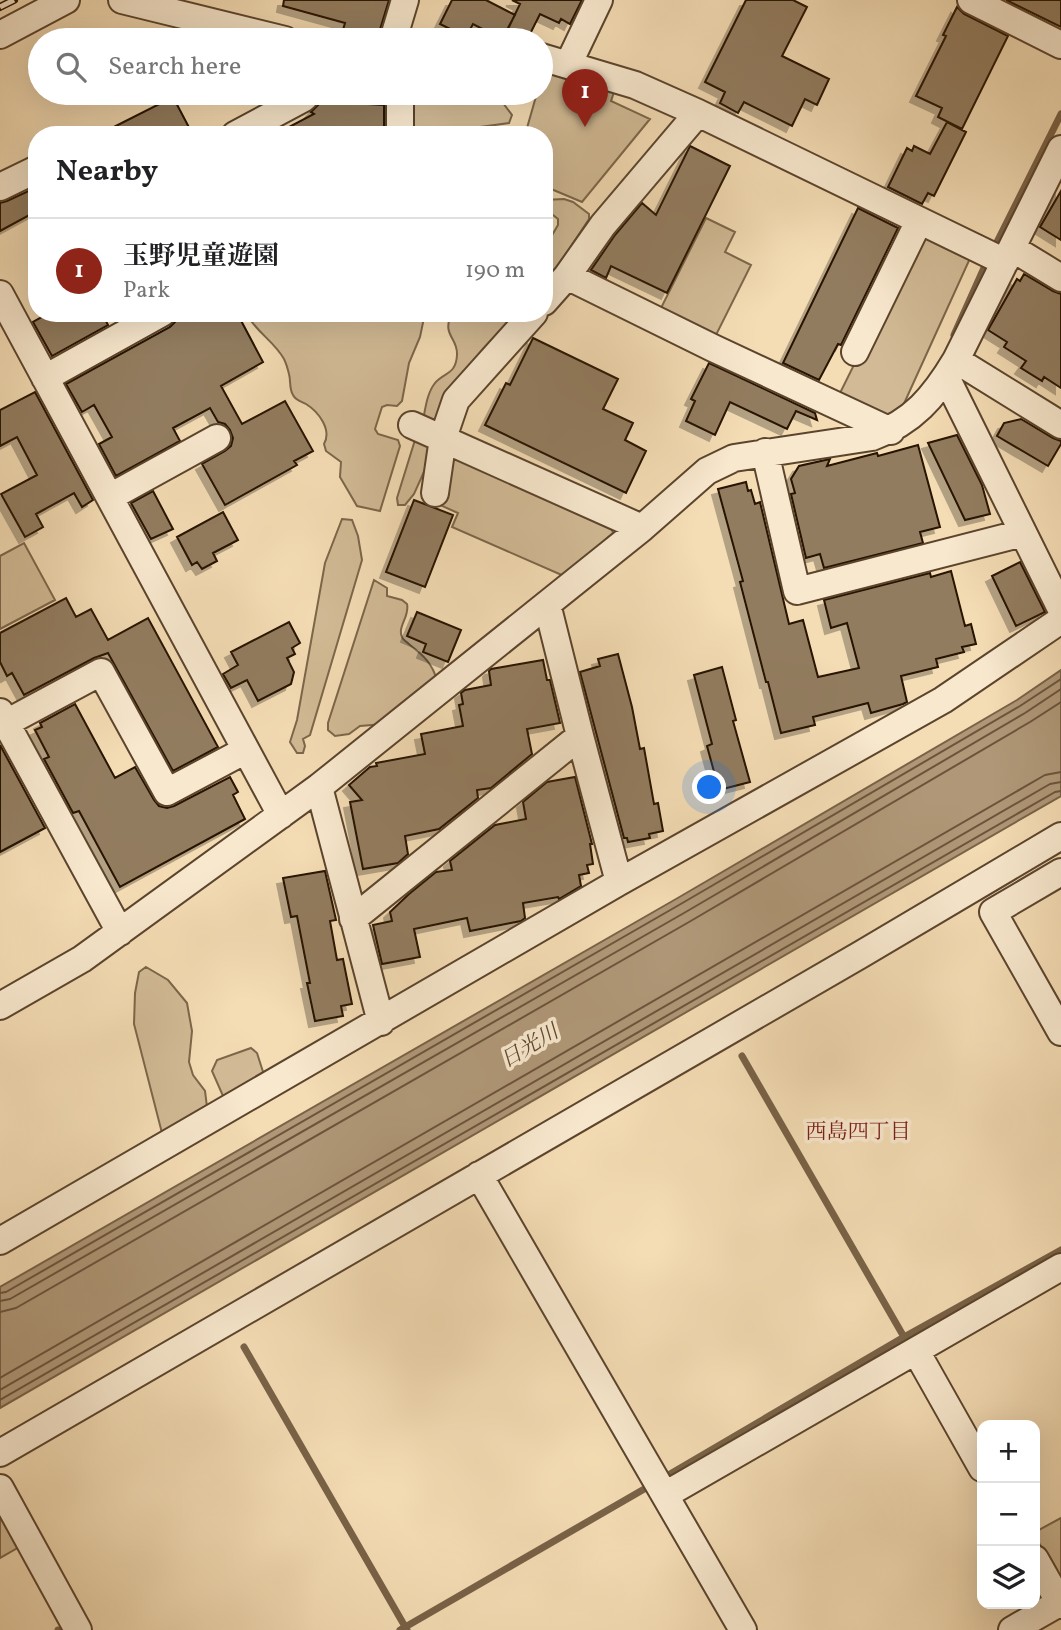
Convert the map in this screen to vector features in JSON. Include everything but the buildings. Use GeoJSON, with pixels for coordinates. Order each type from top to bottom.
{"type":"FeatureCollection","features":[{"type":"Feature","properties":{"kind":"street"},"geometry":{"type":"LineString","coordinates":[[0,35],[66,0]]}},
{"type":"Feature","properties":{"kind":"street"},"geometry":{"type":"LineString","coordinates":[[122,0],[236,28]]}},
{"type":"Feature","properties":{"kind":"street"},"geometry":{"type":"LineString","coordinates":[[397,28],[405,0]]}},
{"type":"Feature","properties":{"kind":"street"},"geometry":{"type":"LineString","coordinates":[[568,65],[599,0]]}},
{"type":"Feature","properties":{"kind":"street"},"geometry":{"type":"LineString","coordinates":[[971,0],[1061,45]]}},
{"type":"Feature","properties":{"kind":"street"},"geometry":{"type":"LineString","coordinates":[[553,61],[635,85],[919,221],[1061,278]]}},
{"type":"Feature","properties":{"kind":"street"},"geometry":{"type":"LineString","coordinates":[[252,126],[291,105]]}},
{"type":"Feature","properties":{"kind":"street"},"geometry":{"type":"LineString","coordinates":[[400,105],[400,126]]}},
{"type":"Feature","properties":{"kind":"street"},"geometry":{"type":"LineString","coordinates":[[553,292],[603,225],[698,113]]}},
{"type":"Feature","properties":{"kind":"street"},"geometry":{"type":"LineString","coordinates":[[0,1006],[82,959],[281,815],[642,528],[707,471],[734,458],[872,437],[891,430],[917,413],[951,369],[1061,149]]}},
{"type":"Feature","properties":{"kind":"street"},"geometry":{"type":"LineString","coordinates":[[0,187],[28,173]]}},
{"type":"Feature","properties":{"kind":"street"},"geometry":{"type":"LineString","coordinates":[[855,352],[919,221]]}},
{"type":"Feature","properties":{"kind":"street"},"geometry":{"type":"LineString","coordinates":[[567,276],[713,348],[891,430]]}},
{"type":"Feature","properties":{"kind":"street"},"geometry":{"type":"LineString","coordinates":[[0,294],[281,815]]}},
{"type":"Feature","properties":{"kind":"street"},"geometry":{"type":"LineString","coordinates":[[45,378],[146,322]]}},
{"type":"Feature","properties":{"kind":"street"},"geometry":{"type":"LineString","coordinates":[[435,493],[443,438],[456,400],[526,322]]}},
{"type":"Feature","properties":{"kind":"street"},"geometry":{"type":"LineString","coordinates":[[951,369],[1061,425]]}},
{"type":"Feature","properties":{"kind":"street"},"geometry":{"type":"LineString","coordinates":[[951,369],[1023,533],[1061,609]]}},
{"type":"Feature","properties":{"kind":"street"},"geometry":{"type":"LineString","coordinates":[[412,425],[642,528]]}},
{"type":"Feature","properties":{"kind":"street"},"geometry":{"type":"LineString","coordinates":[[110,497],[217,438]]}},
{"type":"Feature","properties":{"kind":"street"},"geometry":{"type":"LineString","coordinates":[[765,452],[797,591],[1023,533]]}},
{"type":"Feature","properties":{"kind":"street"},"geometry":{"type":"LineString","coordinates":[[547,604],[619,882]]}},
{"type":"Feature","properties":{"kind":"street"},"geometry":{"type":"LineString","coordinates":[[0,1241],[619,882],[943,700],[1061,620]]}},
{"type":"Feature","properties":{"kind":"street"},"geometry":{"type":"LineString","coordinates":[[120,932],[3,718],[102,672],[167,793],[246,750]]}},
{"type":"Feature","properties":{"kind":"street"},"geometry":{"type":"LineString","coordinates":[[353,919],[580,736]]}},
{"type":"Feature","properties":{"kind":"street"},"geometry":{"type":"LineString","coordinates":[[318,787],[381,1022]]}},
{"type":"Feature","properties":{"kind":"street"},"geometry":{"type":"LineString","coordinates":[[0,1453],[1061,836]]}},
{"type":"Feature","properties":{"kind":"street"},"geometry":{"type":"LineString","coordinates":[[1061,872],[993,912],[1061,1032]]}},
{"type":"Feature","properties":{"kind":"street"},"geometry":{"type":"LineString","coordinates":[[480,1175],[743,1630]]}},
{"type":"Feature","properties":{"kind":"street"},"geometry":{"type":"LineString","coordinates":[[665,1495],[1061,1267]]}},
{"type":"Feature","properties":{"kind":"street"},"geometry":{"type":"LineString","coordinates":[[916,1351],[977,1459]]}},
{"type":"Feature","properties":{"kind":"street"},"geometry":{"type":"LineString","coordinates":[[0,1488],[78,1630]]}},
{"type":"Feature","properties":{"kind":"street"},"geometry":{"type":"LineString","coordinates":[[1012,1630],[1060,1603],[1040,1568]]}},
{"type":"Feature","properties":{"kind":"shaded area"},"geometry":{"type":"Polygon","coordinates":[[[553,68],[616,86],[611,101],[650,119],[582,202],[553,190],[553,126],[528,126],[534,105],[553,105],[553,68]]]}},
{"type":"Feature","properties":{"kind":"shaded area"},"geometry":{"type":"Polygon","coordinates":[[[409,105],[504,105],[512,115],[509,123],[487,126],[409,126],[409,105]]]}},
{"type":"Feature","properties":{"kind":"shaded area"},"geometry":{"type":"Polygon","coordinates":[[[553,200],[573,202],[589,214],[589,219],[553,273],[553,234],[558,219],[553,215],[553,200]]]}},
{"type":"Feature","properties":{"kind":"shaded area"},"geometry":{"type":"Polygon","coordinates":[[[706,218],[735,232],[725,252],[751,265],[714,339],[659,312],[706,218]]]}},
{"type":"Feature","properties":{"kind":"shaded area"},"geometry":{"type":"Polygon","coordinates":[[[922,228],[972,254],[902,408],[880,420],[837,399],[922,228]]]}},
{"type":"Feature","properties":{"kind":"shaded area"},"geometry":{"type":"Polygon","coordinates":[[[252,322],[423,322],[409,363],[402,401],[397,406],[382,407],[375,429],[378,434],[398,440],[400,446],[380,511],[357,506],[340,477],[341,462],[326,451],[325,427],[320,416],[294,397],[284,359],[252,322]]]}},
{"type":"Feature","properties":{"kind":"shaded area"},"geometry":{"type":"Polygon","coordinates":[[[449,322],[508,322],[483,349],[449,398],[442,419],[431,421],[424,415],[431,390],[438,379],[452,370],[456,361],[457,349],[448,327],[449,322]]]}},
{"type":"Feature","properties":{"kind":"shaded area"},"geometry":{"type":"Polygon","coordinates":[[[415,440],[431,443],[432,454],[414,494],[405,505],[398,505],[397,498],[415,440]]]}},
{"type":"Feature","properties":{"kind":"shaded area"},"geometry":{"type":"Polygon","coordinates":[[[452,450],[609,522],[613,533],[564,576],[452,527],[458,513],[440,505],[452,450]]]}},
{"type":"Feature","properties":{"kind":"shaded area"},"geometry":{"type":"Polygon","coordinates":[[[342,519],[352,520],[362,560],[310,735],[303,739],[303,753],[297,753],[290,742],[297,720],[325,563],[342,519]]]}},
{"type":"Feature","properties":{"kind":"shaded area"},"geometry":{"type":"Polygon","coordinates":[[[24,543],[55,600],[0,629],[0,556],[24,543]]]}},
{"type":"Feature","properties":{"kind":"shaded area"},"geometry":{"type":"Polygon","coordinates":[[[374,580],[387,588],[387,596],[407,604],[407,613],[401,629],[402,637],[427,660],[437,681],[384,724],[360,726],[349,734],[335,736],[328,730],[328,723],[374,580]]]}},
{"type":"Feature","properties":{"kind":"shaded area"},"geometry":{"type":"Polygon","coordinates":[[[146,967],[168,980],[187,1003],[192,1031],[189,1062],[193,1075],[205,1091],[207,1107],[162,1133],[134,1024],[139,972],[146,967]]]}},
{"type":"Feature","properties":{"kind":"shaded area"},"geometry":{"type":"Polygon","coordinates":[[[251,1048],[257,1053],[265,1078],[232,1098],[223,1096],[212,1071],[217,1060],[251,1048]]]}},
{"type":"Feature","properties":{"kind":"shaded area"},"geometry":{"type":"Polygon","coordinates":[[[0,1511],[21,1546],[0,1558],[0,1511]]]}},
{"type":"Feature","properties":{"kind":"shaded area"},"geometry":{"type":"Polygon","coordinates":[[[1061,1518],[1061,1579],[1040,1545],[1040,1529],[1061,1518]]]}},
{"type":"Feature","properties":{"kind":"water","name":"日光川"},"geometry":{"type":"Polygon","coordinates":[[[1061,670],[1061,796],[0,1408],[0,1287],[676,899],[1017,700],[1061,670]]]}},
{"type":"Feature","properties":{"kind":"waterway"},"geometry":{"type":"LineString","coordinates":[[996,244],[1061,114]]}},
{"type":"Feature","properties":{"kind":"waterway"},"geometry":{"type":"LineString","coordinates":[[954,335],[984,268]]}},
{"type":"Feature","properties":{"kind":"waterway"},"geometry":{"type":"LineString","coordinates":[[742,1056],[904,1337]]}},
{"type":"Feature","properties":{"kind":"waterway"},"geometry":{"type":"LineString","coordinates":[[665,1477],[904,1337],[1061,1250]]}},
{"type":"Feature","properties":{"kind":"waterway"},"geometry":{"type":"LineString","coordinates":[[244,1347],[407,1630]]}},
{"type":"Feature","properties":{"kind":"waterway"},"geometry":{"type":"LineString","coordinates":[[400,1630],[646,1488]]}},
{"type":"Feature","properties":{"kind":"railway"},"geometry":{"type":"LineString","coordinates":[[0,7],[14,0]]}},
{"type":"Feature","properties":{"kind":"place","name":"玉野児童遊園"},"geometry":{"type":"Point","coordinates":[585,127]}},
{"type":"Feature","properties":{"kind":"district","name":"西島四丁目"},"geometry":{"type":"Point","coordinates":[858,1132]}}]}
